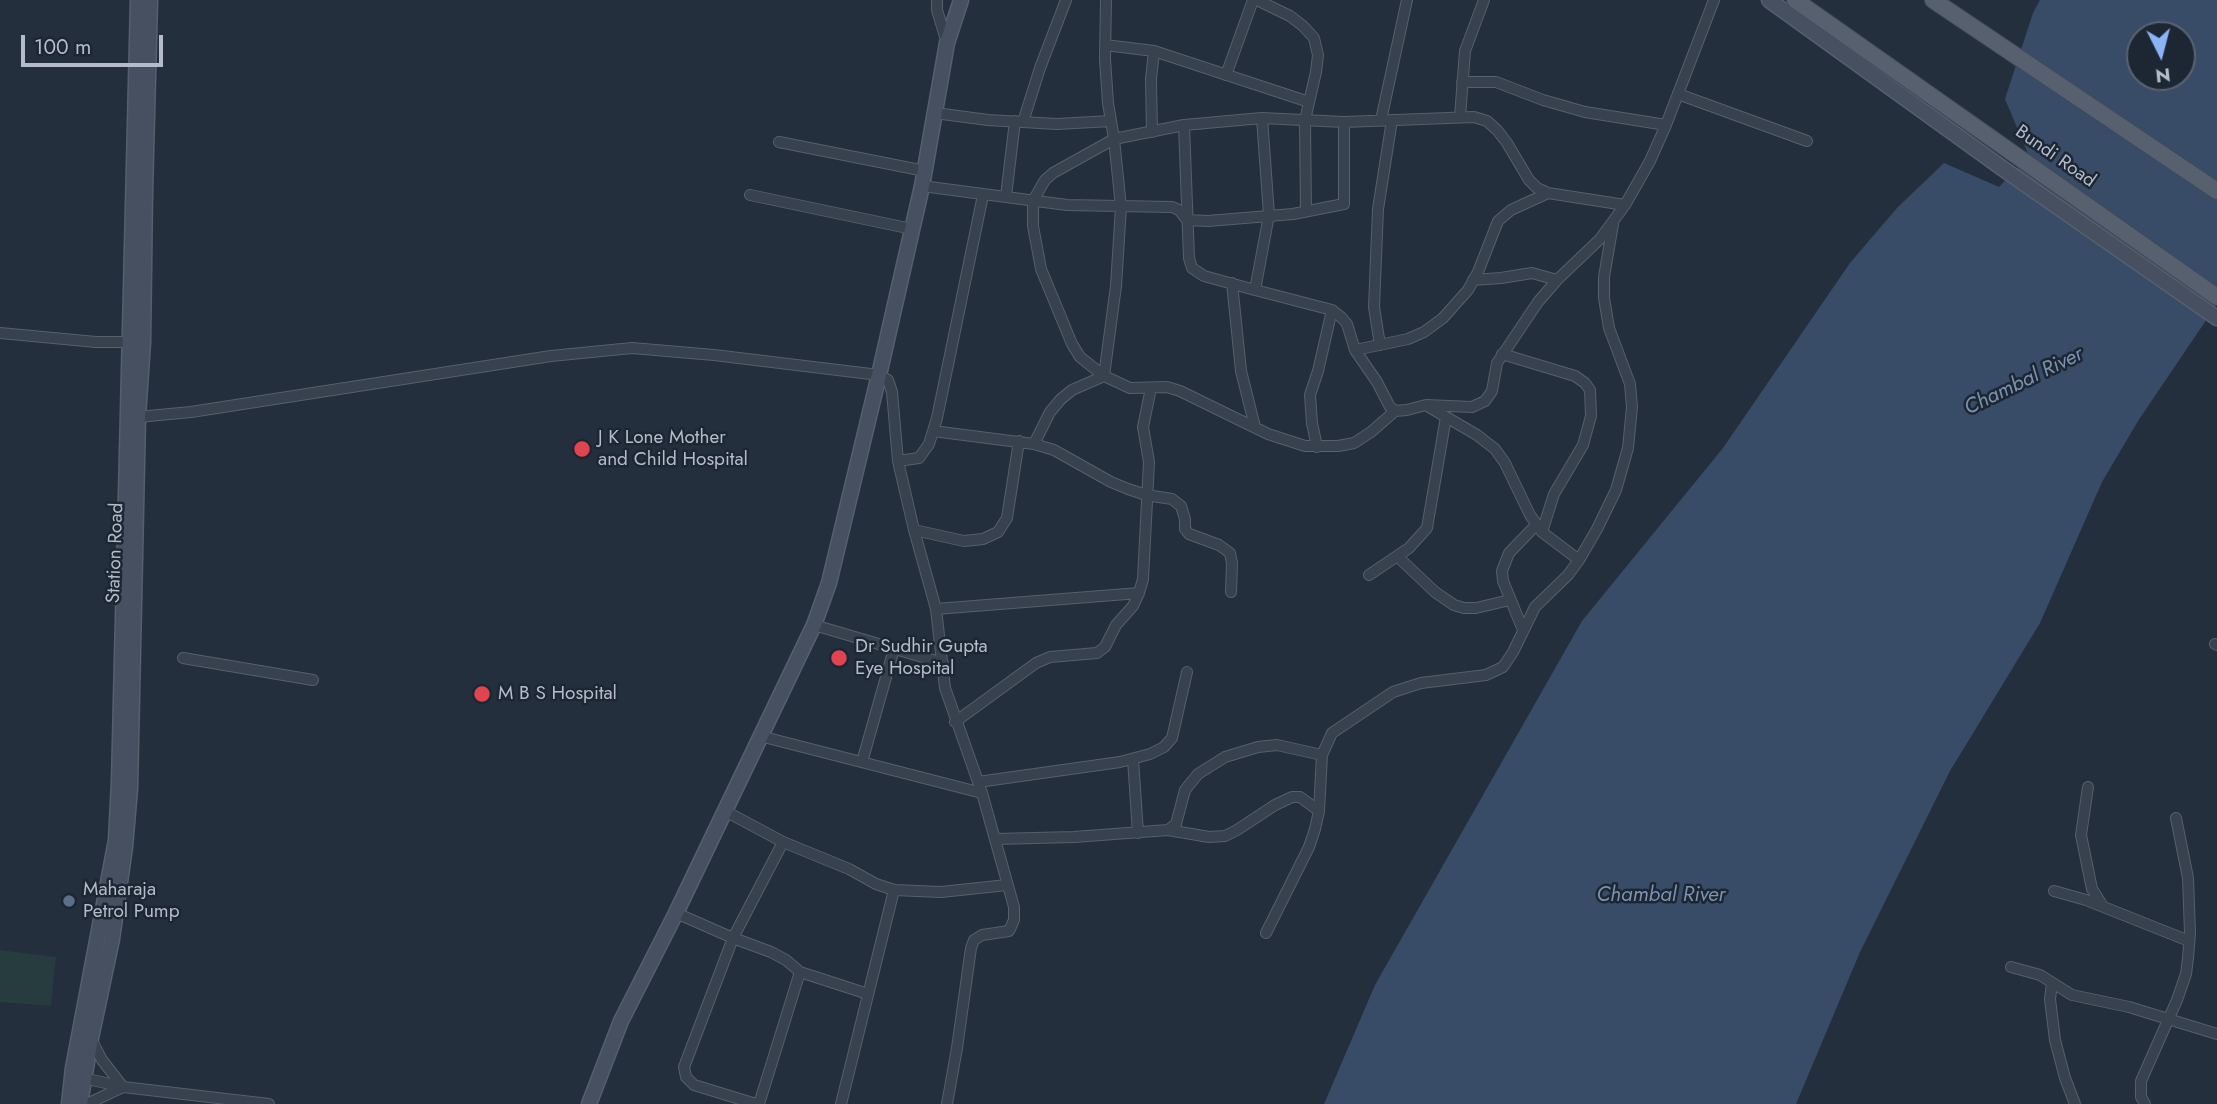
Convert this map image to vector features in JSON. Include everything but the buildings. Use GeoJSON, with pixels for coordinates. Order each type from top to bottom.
{"type":"FeatureCollection","features":[{"type":"Feature","properties":{"kind":"main road","name":"Bundi Road"},"geometry":{"type":"LineString","coordinates":[[1796,0],[2217,297]]}},
{"type":"Feature","properties":{"kind":"main road"},"geometry":{"type":"LineString","coordinates":[[1940,4],[2217,191]]}},
{"type":"Feature","properties":{"kind":"street","name":"Station Road"},"geometry":{"type":"LineString","coordinates":[[69,1104],[91,1038],[112,939],[130,789],[138,417],[138,0]]}},
{"type":"Feature","properties":{"kind":"street","name":"Station Road"},"geometry":{"type":"LineString","coordinates":[[80,1104],[78,1077],[116,840],[136,342],[144,215],[150,0]]}},
{"type":"Feature","properties":{"kind":"street"},"geometry":{"type":"LineString","coordinates":[[937,0],[937,10],[947,43]]}},
{"type":"Feature","properties":{"kind":"street"},"geometry":{"type":"LineString","coordinates":[[589,1104],[621,1021],[676,913],[814,625],[843,530],[923,178],[947,43],[961,0]]}},
{"type":"Feature","properties":{"kind":"street"},"geometry":{"type":"LineString","coordinates":[[1006,197],[1019,122],[1066,0]]}},
{"type":"Feature","properties":{"kind":"street"},"geometry":{"type":"LineString","coordinates":[[1104,376],[1116,286],[1121,207],[1108,103],[1105,45],[1107,0]]}},
{"type":"Feature","properties":{"kind":"street"},"geometry":{"type":"LineString","coordinates":[[1226,75],[1255,0],[1290,16],[1314,38],[1318,55],[1305,120],[1306,211]]}},
{"type":"Feature","properties":{"kind":"street"},"geometry":{"type":"LineString","coordinates":[[1380,345],[1374,307],[1378,209],[1387,120],[1406,0]]}},
{"type":"Feature","properties":{"kind":"street"},"geometry":{"type":"LineString","coordinates":[[1460,117],[1465,51],[1484,0]]}},
{"type":"Feature","properties":{"kind":"street"},"geometry":{"type":"LineString","coordinates":[[1625,205],[1548,193],[1537,188],[1529,180],[1507,143],[1487,121],[1474,117],[1344,122],[1262,118],[1184,125],[1114,139],[1045,180],[1033,201],[1033,226],[1041,268],[1072,344],[1080,357],[1104,376],[1130,388],[1167,387],[1181,391],[1255,427],[1305,446],[1317,447],[1354,443],[1395,411],[1426,405],[1472,407],[1485,401],[1492,391],[1497,363],[1538,303],[1557,280],[1600,239],[1625,205],[1650,161],[1666,125],[1714,0]]}},
{"type":"Feature","properties":{"kind":"street"},"geometry":{"type":"LineString","coordinates":[[1769,0],[2002,168],[2217,318]]}},
{"type":"Feature","properties":{"kind":"street"},"geometry":{"type":"LineString","coordinates":[[1105,45],[1154,51],[1309,102]]}},
{"type":"Feature","properties":{"kind":"street"},"geometry":{"type":"LineString","coordinates":[[1152,132],[1151,79],[1154,51]]}},
{"type":"Feature","properties":{"kind":"street"},"geometry":{"type":"LineString","coordinates":[[1462,82],[1496,82],[1585,112],[1666,125]]}},
{"type":"Feature","properties":{"kind":"street"},"geometry":{"type":"LineString","coordinates":[[1678,94],[1807,141]]}},
{"type":"Feature","properties":{"kind":"street"},"geometry":{"type":"LineString","coordinates":[[936,113],[1057,124],[1111,121]]}},
{"type":"Feature","properties":{"kind":"street"},"geometry":{"type":"LineString","coordinates":[[1255,290],[1269,215],[1262,118]]}},
{"type":"Feature","properties":{"kind":"street"},"geometry":{"type":"LineString","coordinates":[[779,142],[983,195],[1067,205],[1172,207],[1179,210],[1187,220],[1208,221],[1306,211],[1343,204],[1344,122]]}},
{"type":"Feature","properties":{"kind":"street"},"geometry":{"type":"LineString","coordinates":[[1184,125],[1189,258],[1192,268],[1204,276],[1332,310],[1347,324],[1355,350],[1395,411]]}},
{"type":"Feature","properties":{"kind":"street"},"geometry":{"type":"LineString","coordinates":[[1355,350],[1409,339],[1443,318],[1474,280],[1498,221],[1511,210],[1548,193]]}},
{"type":"Feature","properties":{"kind":"street"},"geometry":{"type":"LineString","coordinates":[[750,195],[912,229]]}},
{"type":"Feature","properties":{"kind":"street"},"geometry":{"type":"LineString","coordinates":[[898,461],[919,458],[924,454],[933,431],[983,195]]}},
{"type":"Feature","properties":{"kind":"street"},"geometry":{"type":"LineString","coordinates":[[1266,933],[1309,847],[1319,811],[1322,755],[1332,733],[1393,692],[1421,683],[1486,676],[1503,667],[1535,607],[1579,561],[1597,529],[1616,490],[1628,448],[1631,422],[1630,384],[1609,328],[1604,298],[1604,277],[1613,223]]}},
{"type":"Feature","properties":{"kind":"street"},"geometry":{"type":"LineString","coordinates":[[1474,280],[1532,273],[1557,280]]}},
{"type":"Feature","properties":{"kind":"street"},"geometry":{"type":"LineString","coordinates":[[1232,283],[1241,371],[1255,427]]}},
{"type":"Feature","properties":{"kind":"street"},"geometry":{"type":"LineString","coordinates":[[1317,447],[1310,395],[1332,310]]}},
{"type":"Feature","properties":{"kind":"street"},"geometry":{"type":"LineString","coordinates":[[0,333],[96,342],[136,342]]}},
{"type":"Feature","properties":{"kind":"street"},"geometry":{"type":"LineString","coordinates":[[138,417],[191,412],[551,356],[632,348],[879,375],[888,380],[892,392],[898,461],[936,609],[945,688],[982,793],[1014,908],[1014,920],[1009,931],[982,935],[974,940],[971,948],[947,1104]]}},
{"type":"Feature","properties":{"kind":"street"},"geometry":{"type":"LineString","coordinates":[[1502,354],[1575,376],[1590,390],[1591,416],[1583,445],[1554,494],[1539,528],[1508,553],[1504,563],[1503,581],[1522,630]]}},
{"type":"Feature","properties":{"kind":"street"},"geometry":{"type":"LineString","coordinates":[[1034,444],[1050,412],[1061,399],[1072,390],[1104,376]]}},
{"type":"Feature","properties":{"kind":"street"},"geometry":{"type":"LineString","coordinates":[[955,722],[1036,663],[1050,657],[1097,653],[1105,647],[1116,625],[1133,606],[1139,593],[1146,542],[1149,462],[1143,427],[1151,388]]}},
{"type":"Feature","properties":{"kind":"street"},"geometry":{"type":"LineString","coordinates":[[1426,405],[1478,435],[1495,449],[1539,528],[1579,561]]}},
{"type":"Feature","properties":{"kind":"street"},"geometry":{"type":"LineString","coordinates":[[1369,575],[1397,556],[1427,528],[1446,417]]}},
{"type":"Feature","properties":{"kind":"street"},"geometry":{"type":"LineString","coordinates":[[933,431],[1034,444],[1054,450],[1111,482],[1146,495],[1172,499],[1181,506],[1185,530],[1189,534],[1219,545],[1230,553],[1231,592]]}},
{"type":"Feature","properties":{"kind":"street"},"geometry":{"type":"LineString","coordinates":[[914,530],[964,541],[983,539],[998,532],[1007,518],[1019,441]]}},
{"type":"Feature","properties":{"kind":"street"},"geometry":{"type":"LineString","coordinates":[[1397,556],[1435,592],[1454,605],[1476,608],[1510,600]]}},
{"type":"Feature","properties":{"kind":"street"},"geometry":{"type":"LineString","coordinates":[[936,609],[1139,593]]}},
{"type":"Feature","properties":{"kind":"street"},"geometry":{"type":"LineString","coordinates":[[814,625],[943,663]]}},
{"type":"Feature","properties":{"kind":"street"},"geometry":{"type":"LineString","coordinates":[[862,762],[894,649]]}},
{"type":"Feature","properties":{"kind":"street"},"geometry":{"type":"LineString","coordinates":[[183,658],[313,680]]}},
{"type":"Feature","properties":{"kind":"street"},"geometry":{"type":"LineString","coordinates":[[978,782],[1133,759],[1164,747],[1172,738],[1187,672]]}},
{"type":"Feature","properties":{"kind":"street"},"geometry":{"type":"LineString","coordinates":[[760,736],[982,793]]}},
{"type":"Feature","properties":{"kind":"street"},"geometry":{"type":"LineString","coordinates":[[1168,830],[1175,824],[1185,790],[1198,774],[1225,757],[1258,747],[1277,745],[1322,755]]}},
{"type":"Feature","properties":{"kind":"street"},"geometry":{"type":"LineString","coordinates":[[1133,759],[1138,832]]}},
{"type":"Feature","properties":{"kind":"street"},"geometry":{"type":"LineString","coordinates":[[2088,787],[2081,835],[2092,889],[2102,906]]}},
{"type":"Feature","properties":{"kind":"street"},"geometry":{"type":"LineString","coordinates":[[995,839],[1168,830],[1209,837],[1226,836],[1292,797],[1300,797],[1319,811]]}},
{"type":"Feature","properties":{"kind":"street"},"geometry":{"type":"LineString","coordinates":[[724,811],[783,842],[894,890],[941,892],[1007,885]]}},
{"type":"Feature","properties":{"kind":"street"},"geometry":{"type":"LineString","coordinates":[[2145,1104],[2141,1097],[2141,1081],[2186,974],[2189,941],[2188,878],[2176,818]]}},
{"type":"Feature","properties":{"kind":"street"},"geometry":{"type":"LineString","coordinates":[[783,842],[733,939],[684,1067],[686,1077],[694,1085],[758,1104],[800,972]]}},
{"type":"Feature","properties":{"kind":"street"},"geometry":{"type":"LineString","coordinates":[[841,1104],[894,890]]}},
{"type":"Feature","properties":{"kind":"street"},"geometry":{"type":"LineString","coordinates":[[2054,891],[2102,906],[2189,941]]}},
{"type":"Feature","properties":{"kind":"street"},"geometry":{"type":"LineString","coordinates":[[676,913],[779,956],[800,972],[868,994]]}},
{"type":"Feature","properties":{"kind":"street"},"geometry":{"type":"LineString","coordinates":[[2011,967],[2040,975],[2072,995],[2129,1007],[2217,1034]]}},
{"type":"Feature","properties":{"kind":"street"},"geometry":{"type":"LineString","coordinates":[[2052,983],[2050,999],[2055,1040],[2075,1104]]}},
{"type":"Feature","properties":{"kind":"street"},"geometry":{"type":"LineString","coordinates":[[91,1038],[102,1060],[123,1087]]}},
{"type":"Feature","properties":{"kind":"street"},"geometry":{"type":"LineString","coordinates":[[78,1077],[123,1087],[269,1104]]}},
{"type":"Feature","properties":{"kind":"street"},"geometry":{"type":"LineString","coordinates":[[87,1104],[123,1087]]}},
{"type":"Feature","properties":{"kind":"green space"},"geometry":{"type":"Polygon","coordinates":[[[0,950],[56,957],[51,1006],[0,1002],[0,950]]]}},
{"type":"Feature","properties":{"kind":"water","name":"Chambal River"},"geometry":{"type":"Polygon","coordinates":[[[2040,0],[2217,0],[2217,304],[2138,421],[2102,482],[2040,623],[1950,771],[1860,952],[1796,1104],[1324,1104],[1375,985],[1582,621],[1723,448],[1850,263],[1897,208],[1944,163],[1999,187],[2029,156],[2005,99],[2033,13],[2040,0]]]}},
{"type":"Feature","properties":{"kind":"place","name":"J K Lone Mother and Child Hospital"},"geometry":{"type":"Point","coordinates":[582,449]}},
{"type":"Feature","properties":{"kind":"place","name":"Dr Sudhir Gupta Eye Hospital"},"geometry":{"type":"Point","coordinates":[839,658]}},
{"type":"Feature","properties":{"kind":"place","name":"M B S Hospital"},"geometry":{"type":"Point","coordinates":[482,694]}},
{"type":"Feature","properties":{"kind":"place","name":"Maharaja Petrol Pump"},"geometry":{"type":"Point","coordinates":[69,901]}}]}
